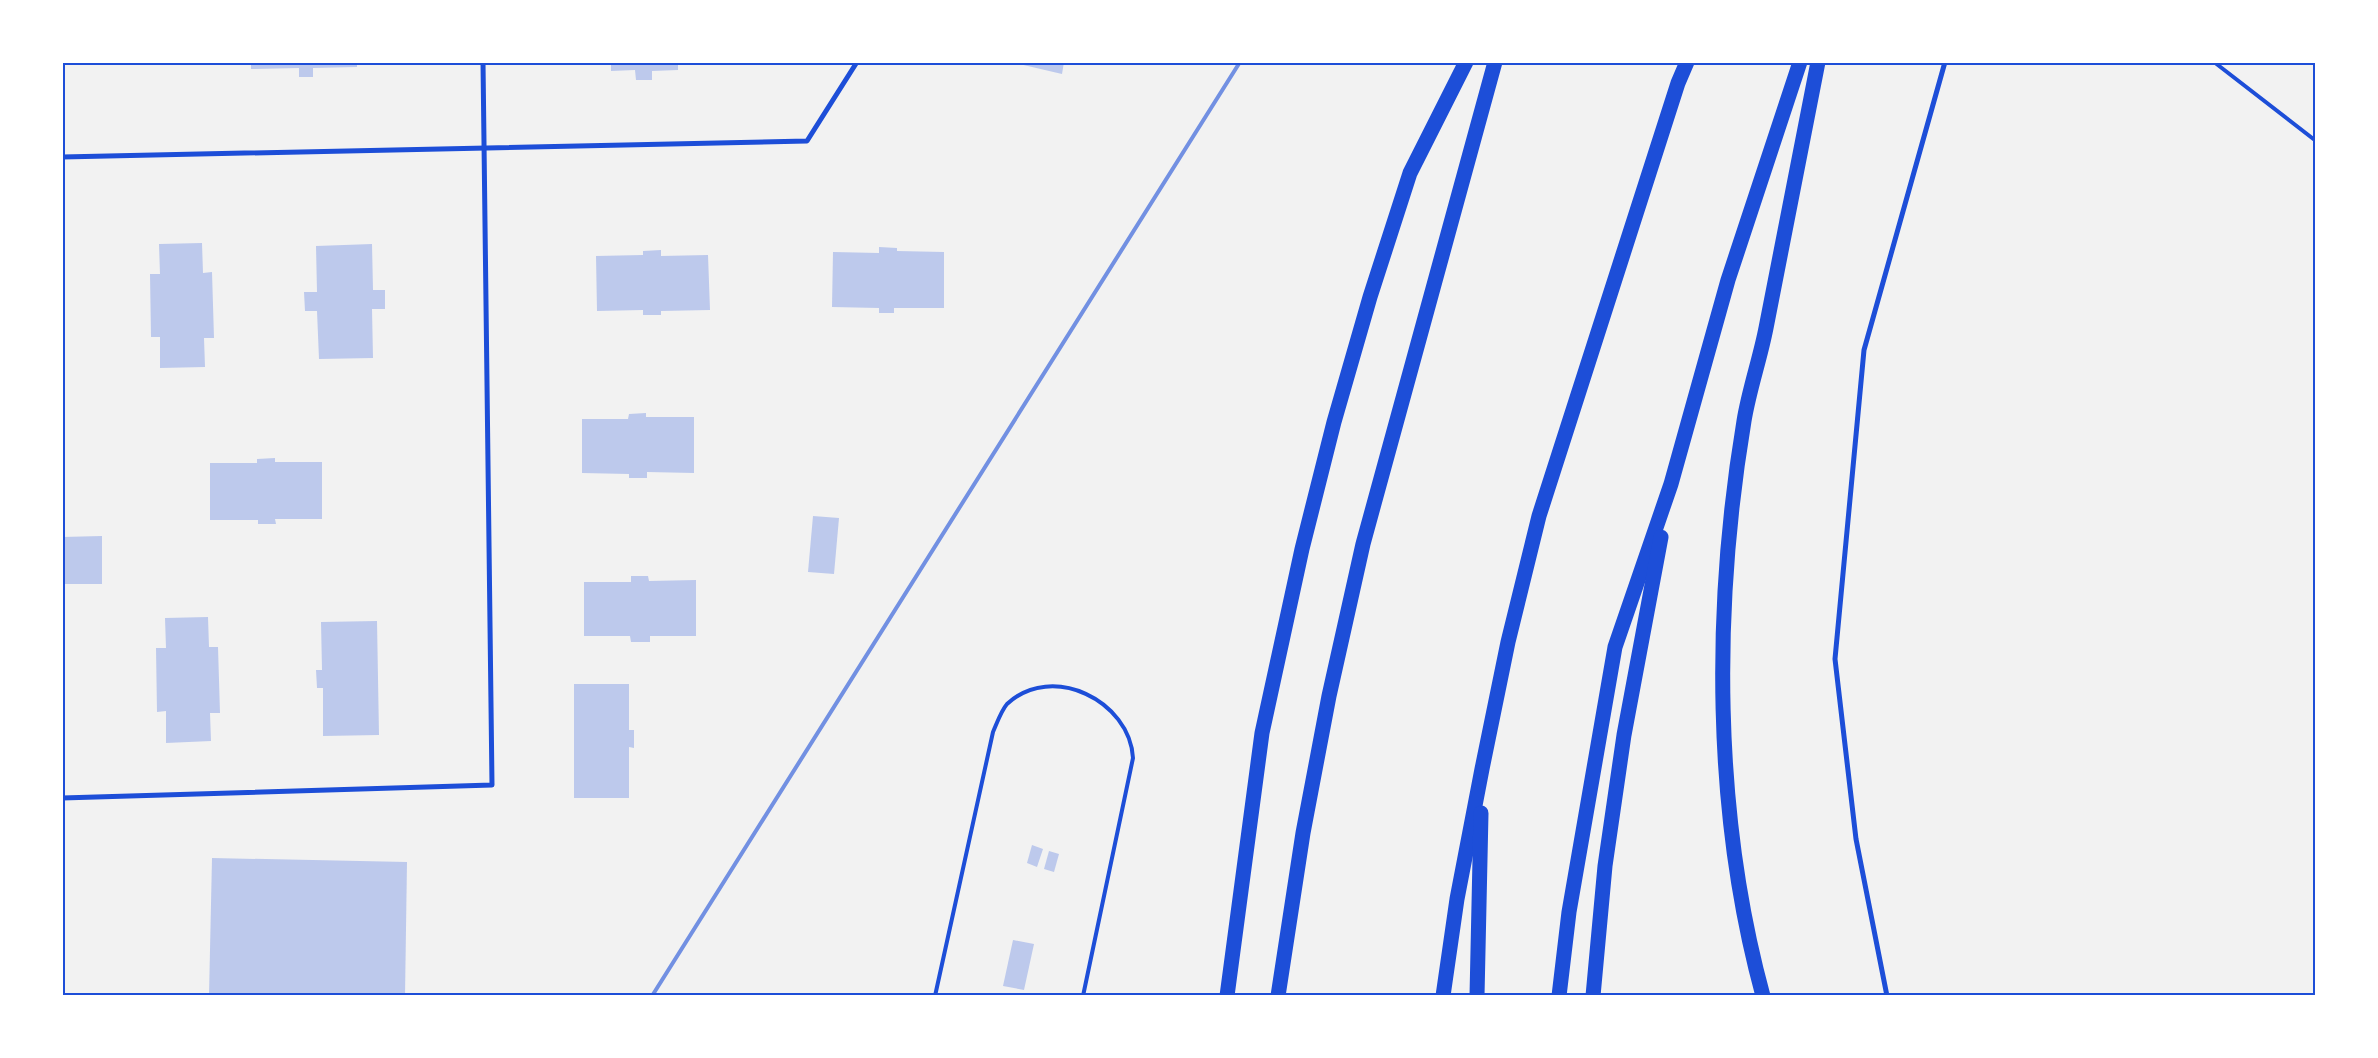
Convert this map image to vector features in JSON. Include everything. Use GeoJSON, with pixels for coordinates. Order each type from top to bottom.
{"type":"FeatureCollection","features":[{"type":"Feature","properties":{"kind":"highway"},"geometry":{"type":"LineString","coordinates":[[1227,996],[1262,733],[1302,549],[1332,431],[1370,297],[1410,172],[1466,62]]}},
{"type":"Feature","properties":{"kind":"highway"},"geometry":{"type":"LineString","coordinates":[[1278,996],[1303,833],[1329,696],[1363,544],[1495,62]]}},
{"type":"Feature","properties":{"kind":"highway"},"geometry":{"type":"LineString","coordinates":[[1443,996],[1457,899],[1482,769],[1508,642],[1540,516],[1686,62]]}},
{"type":"Feature","properties":{"kind":"highway"},"geometry":{"type":"LineString","coordinates":[[1559,996],[1570,903],[1615,646],[1671,484],[1728,280],[1800,62]]}},
{"type":"Feature","properties":{"kind":"highway"},"geometry":{"type":"LineString","coordinates":[[1763,996],[1740,893],[1729,803],[1723,705],[1724,617],[1732,515],[1744,420],[1765,331],[1818,62]]}},
{"type":"Feature","properties":{"kind":"highway"},"geometry":{"type":"LineString","coordinates":[[1593,996],[1605,866],[1624,735],[1671,484]]}},
{"type":"Feature","properties":{"kind":"highway"},"geometry":{"type":"LineString","coordinates":[[1477,996],[1482,769]]}},
{"type":"Feature","properties":{"kind":"street"},"geometry":{"type":"LineString","coordinates":[[62,798],[492,785],[483,62]]}},
{"type":"Feature","properties":{"kind":"street"},"geometry":{"type":"LineString","coordinates":[[62,157],[807,141],[857,62]]}},
{"type":"Feature","properties":{"kind":"street"},"geometry":{"type":"LineString","coordinates":[[1887,996],[1856,839],[1835,659],[1864,350],[1945,62]]}},
{"type":"Feature","properties":{"kind":"lane"},"geometry":{"type":"LineString","coordinates":[[2214,62],[2316,142]]}},
{"type":"Feature","properties":{"kind":"lane"},"geometry":{"type":"LineString","coordinates":[[935,996],[993,732],[1006,705],[1028,690],[1059,686],[1089,693],[1122,722],[1132,744],[1133,758],[1083,996]]}},
{"type":"Feature","properties":{"kind":"building"},"geometry":{"type":"Polygon","coordinates":[[[251,62],[357,62],[357,67],[313,68],[313,77],[299,77],[299,68],[251,69],[251,62]]]}},
{"type":"Feature","properties":{"kind":"building"},"geometry":{"type":"Polygon","coordinates":[[[611,62],[678,62],[678,70],[652,71],[652,80],[636,80],[635,70],[611,71],[611,62]]]}},
{"type":"Feature","properties":{"kind":"building"},"geometry":{"type":"Polygon","coordinates":[[[1011,62],[1064,62],[1062,74],[1011,62]]]}},
{"type":"Feature","properties":{"kind":"building"},"geometry":{"type":"Polygon","coordinates":[[[202,243],[203,273],[212,272],[214,338],[204,338],[205,367],[160,368],[160,337],[151,337],[150,274],[160,274],[159,244],[202,243]]]}},
{"type":"Feature","properties":{"kind":"building"},"geometry":{"type":"Polygon","coordinates":[[[372,244],[373,290],[385,290],[385,309],[372,309],[373,358],[319,359],[317,311],[305,311],[304,292],[317,292],[316,246],[372,244]]]}},
{"type":"Feature","properties":{"kind":"building"},"geometry":{"type":"Polygon","coordinates":[[[879,247],[897,248],[897,251],[944,252],[944,308],[894,308],[894,313],[879,313],[879,308],[832,307],[833,252],[879,253],[879,247]]]}},
{"type":"Feature","properties":{"kind":"building"},"geometry":{"type":"Polygon","coordinates":[[[661,250],[661,256],[708,255],[710,310],[661,311],[661,315],[643,315],[643,310],[597,311],[596,256],[643,255],[643,251],[661,250]]]}},
{"type":"Feature","properties":{"kind":"building"},"geometry":{"type":"Polygon","coordinates":[[[646,413],[646,417],[694,417],[694,473],[647,472],[647,478],[629,478],[629,474],[582,473],[582,419],[628,419],[629,414],[646,413]]]}},
{"type":"Feature","properties":{"kind":"building"},"geometry":{"type":"Polygon","coordinates":[[[275,458],[275,462],[322,462],[322,519],[275,519],[276,524],[258,524],[258,520],[210,520],[210,463],[257,463],[257,459],[275,458]]]}},
{"type":"Feature","properties":{"kind":"building"},"geometry":{"type":"Polygon","coordinates":[[[813,516],[839,518],[834,574],[808,572],[813,516]]]}},
{"type":"Feature","properties":{"kind":"building"},"geometry":{"type":"Polygon","coordinates":[[[102,536],[102,584],[62,584],[62,537],[102,536]]]}},
{"type":"Feature","properties":{"kind":"building"},"geometry":{"type":"Polygon","coordinates":[[[631,576],[648,576],[649,581],[696,580],[696,636],[650,636],[650,642],[631,642],[630,636],[584,636],[584,582],[631,582],[631,576]]]}},
{"type":"Feature","properties":{"kind":"building"},"geometry":{"type":"Polygon","coordinates":[[[208,617],[209,647],[218,647],[220,713],[210,713],[211,741],[166,743],[166,711],[157,712],[156,648],[166,648],[165,618],[208,617]]]}},
{"type":"Feature","properties":{"kind":"building"},"geometry":{"type":"Polygon","coordinates":[[[377,621],[379,735],[323,736],[323,688],[317,688],[316,670],[322,670],[321,622],[377,621]]]}},
{"type":"Feature","properties":{"kind":"building"},"geometry":{"type":"Polygon","coordinates":[[[574,684],[629,684],[629,730],[634,730],[634,748],[629,747],[629,798],[574,798],[574,684]]]}},
{"type":"Feature","properties":{"kind":"building"},"geometry":{"type":"Polygon","coordinates":[[[1032,845],[1043,849],[1037,867],[1027,863],[1032,845]]]}},
{"type":"Feature","properties":{"kind":"building"},"geometry":{"type":"Polygon","coordinates":[[[1049,851],[1059,854],[1054,872],[1044,869],[1049,851]]]}},
{"type":"Feature","properties":{"kind":"building"},"geometry":{"type":"Polygon","coordinates":[[[212,858],[407,862],[405,996],[209,996],[212,858]]]}},
{"type":"Feature","properties":{"kind":"building"},"geometry":{"type":"Polygon","coordinates":[[[1013,940],[1034,944],[1024,990],[1003,986],[1013,940]]]}},
{"type":"Feature","properties":{"kind":"railway"},"geometry":{"type":"LineString","coordinates":[[652,996],[1240,62]]}}]}
